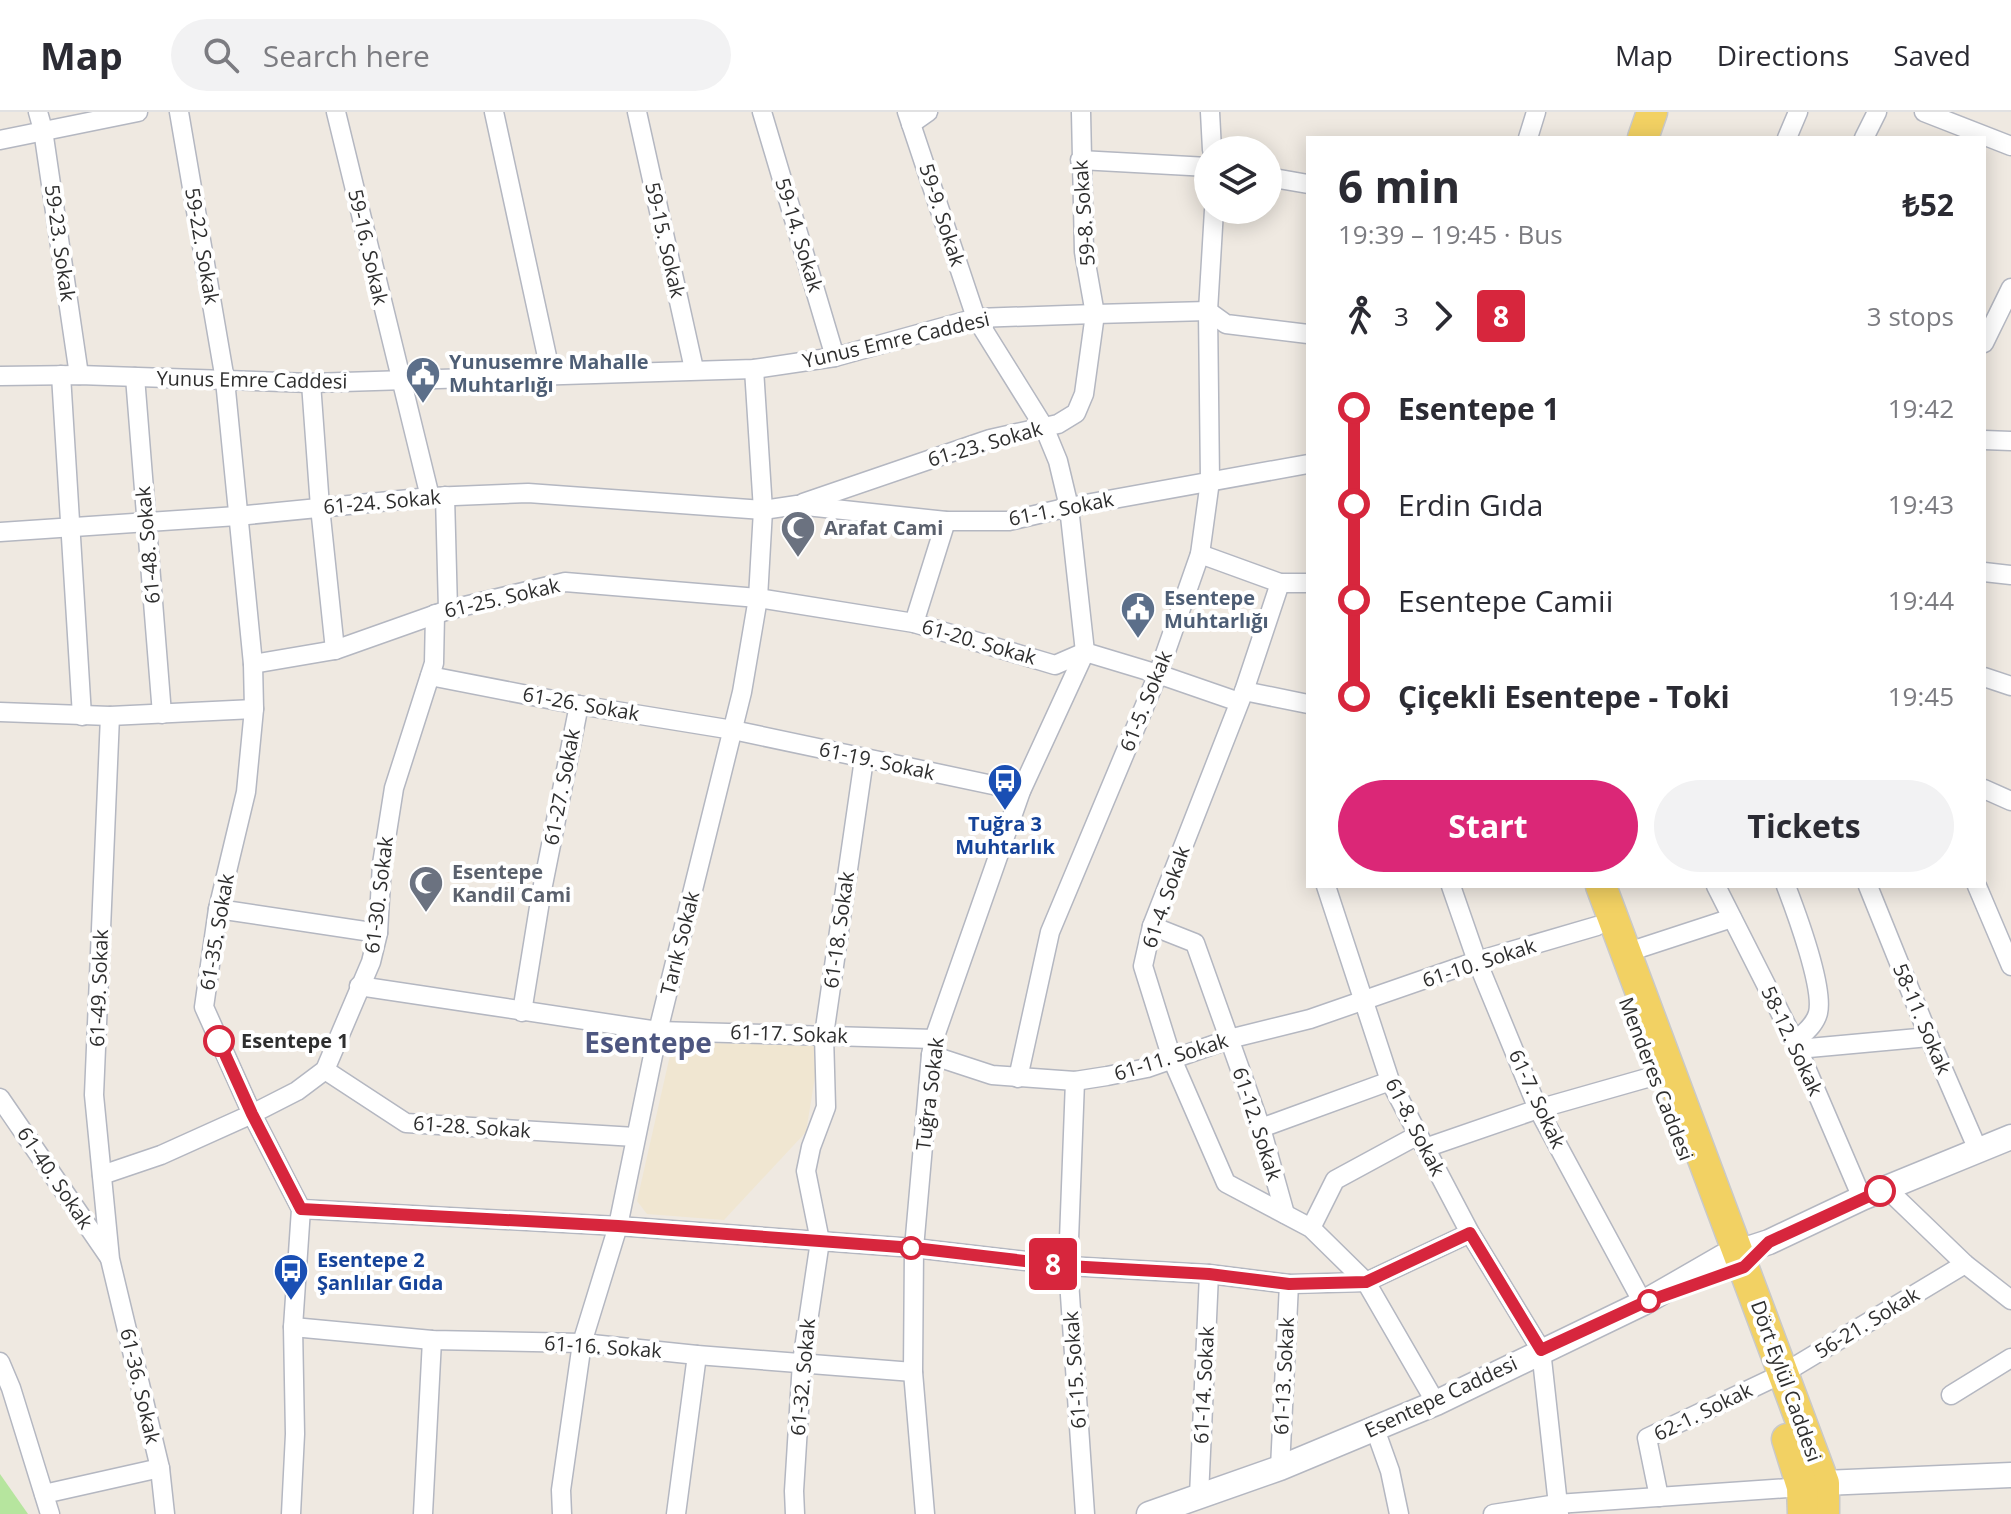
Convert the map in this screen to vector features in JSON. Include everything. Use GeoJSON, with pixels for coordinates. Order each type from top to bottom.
{"type":"FeatureCollection","features":[{"type":"Feature","properties":{"kind":"main road"},"geometry":{"type":"LineString","coordinates":[[1644,136],[1652,112]]}},
{"type":"Feature","properties":{"kind":"main road"},"geometry":{"type":"LineString","coordinates":[[1663,136],[1670,112]]}},
{"type":"Feature","properties":{"kind":"main road","name":"Menderes Caddesi"},"geometry":{"type":"LineString","coordinates":[[1584,888],[1654,1076],[1733,1262]]}},
{"type":"Feature","properties":{"kind":"main road","name":"Menderes Caddesi"},"geometry":{"type":"LineString","coordinates":[[1602,888],[1733,1262]]}},
{"type":"Feature","properties":{"kind":"main road","name":"Dört Eylül Caddesi"},"geometry":{"type":"LineString","coordinates":[[1733,1262],[1776,1376],[1810,1495],[1824,1514]]}},
{"type":"Feature","properties":{"kind":"street"},"geometry":{"type":"LineString","coordinates":[[0,140],[40,121],[138,112]]}},
{"type":"Feature","properties":{"kind":"street","name":"59-22. Sokak"},"geometry":{"type":"LineString","coordinates":[[179,112],[225,380]]}},
{"type":"Feature","properties":{"kind":"street","name":"59-16. Sokak"},"geometry":{"type":"LineString","coordinates":[[336,112],[400,381]]}},
{"type":"Feature","properties":{"kind":"street"},"geometry":{"type":"LineString","coordinates":[[494,112],[551,375]]}},
{"type":"Feature","properties":{"kind":"street","name":"59-15. Sokak"},"geometry":{"type":"LineString","coordinates":[[637,112],[694,369]]}},
{"type":"Feature","properties":{"kind":"street","name":"59-14. Sokak"},"geometry":{"type":"LineString","coordinates":[[762,112],[835,357]]}},
{"type":"Feature","properties":{"kind":"street"},"geometry":{"type":"LineString","coordinates":[[909,118],[928,112]]}},
{"type":"Feature","properties":{"kind":"street","name":"59-8. Sokak"},"geometry":{"type":"LineString","coordinates":[[1081,112],[1084,252],[1095,314]]}},
{"type":"Feature","properties":{"kind":"street"},"geometry":{"type":"LineString","coordinates":[[1210,112],[1211,136]]}},
{"type":"Feature","properties":{"kind":"street"},"geometry":{"type":"LineString","coordinates":[[1529,136],[1536,112]]}},
{"type":"Feature","properties":{"kind":"street"},"geometry":{"type":"LineString","coordinates":[[1788,136],[1798,112]]}},
{"type":"Feature","properties":{"kind":"street"},"geometry":{"type":"LineString","coordinates":[[1865,136],[1877,112]]}},
{"type":"Feature","properties":{"kind":"street"},"geometry":{"type":"LineString","coordinates":[[1924,112],[2011,146]]}},
{"type":"Feature","properties":{"kind":"street","name":"59-9. Sokak"},"geometry":{"type":"LineString","coordinates":[[909,118],[976,318],[1044,427],[1058,461],[1069,507],[1085,652]]}},
{"type":"Feature","properties":{"kind":"street","name":"59-23. Sokak"},"geometry":{"type":"LineString","coordinates":[[40,121],[70,375]]}},
{"type":"Feature","properties":{"kind":"street"},"geometry":{"type":"LineString","coordinates":[[1080,160],[1194,166]]}},
{"type":"Feature","properties":{"kind":"street"},"geometry":{"type":"LineString","coordinates":[[1282,179],[1306,184]]}},
{"type":"Feature","properties":{"kind":"street","name":"61-5. Sokak"},"geometry":{"type":"LineString","coordinates":[[1018,1078],[1050,932],[1158,674],[1200,554],[1210,481],[1208,311],[1213,224]]}},
{"type":"Feature","properties":{"kind":"street"},"geometry":{"type":"LineString","coordinates":[[1986,339],[2011,288]]}},
{"type":"Feature","properties":{"kind":"street","name":"Yunus Emre Caddesi"},"geometry":{"type":"LineString","coordinates":[[0,376],[70,375],[311,383],[754,369],[835,357],[976,318],[1095,314],[1208,311],[1226,324],[1306,334]]}},
{"type":"Feature","properties":{"kind":"street","name":"61-23. Sokak"},"geometry":{"type":"LineString","coordinates":[[797,505],[990,439],[1058,424],[1076,413],[1084,394],[1095,314]]}},
{"type":"Feature","properties":{"kind":"street","name":"Tarık Sokak"},"geometry":{"type":"LineString","coordinates":[[562,1514],[561,1490],[582,1343],[618,1226],[658,1031],[742,692],[758,598],[763,510],[754,369]]}},
{"type":"Feature","properties":{"kind":"street"},"geometry":{"type":"LineString","coordinates":[[70,375],[72,527],[82,716]]}},
{"type":"Feature","properties":{"kind":"street","name":"61-48. Sokak"},"geometry":{"type":"LineString","coordinates":[[135,377],[162,714]]}},
{"type":"Feature","properties":{"kind":"street","name":"61-35. Sokak"},"geometry":{"type":"LineString","coordinates":[[225,380],[253,664],[254,709],[246,792],[218,909],[204,1007],[252,1114],[301,1209]]}},
{"type":"Feature","properties":{"kind":"street","name":"61-30. Sokak"},"geometry":{"type":"LineString","coordinates":[[325,1070],[371,962],[378,933],[382,864],[394,788],[434,663],[441,612],[438,497],[400,381]]}},
{"type":"Feature","properties":{"kind":"street"},"geometry":{"type":"LineString","coordinates":[[311,383],[335,650]]}},
{"type":"Feature","properties":{"kind":"street"},"geometry":{"type":"LineString","coordinates":[[1986,440],[2011,441]]}},
{"type":"Feature","properties":{"kind":"street","name":"61-1. Sokak"},"geometry":{"type":"LineString","coordinates":[[763,510],[797,505],[946,521],[1009,521],[1069,507],[1306,464]]}},
{"type":"Feature","properties":{"kind":"street","name":"61-24. Sokak"},"geometry":{"type":"LineString","coordinates":[[0,532],[237,516],[438,497],[528,493],[763,510]]}},
{"type":"Feature","properties":{"kind":"street"},"geometry":{"type":"LineString","coordinates":[[914,623],[946,521]]}},
{"type":"Feature","properties":{"kind":"street"},"geometry":{"type":"LineString","coordinates":[[1200,554],[1280,583],[1306,583]]}},
{"type":"Feature","properties":{"kind":"street"},"geometry":{"type":"LineString","coordinates":[[1986,572],[2011,575]]}},
{"type":"Feature","properties":{"kind":"street","name":"61-25. Sokak"},"geometry":{"type":"LineString","coordinates":[[253,664],[335,650],[441,612],[565,582],[758,598]]}},
{"type":"Feature","properties":{"kind":"street","name":"61-4. Sokak"},"geometry":{"type":"LineString","coordinates":[[1280,583],[1242,697],[1152,926],[1143,966],[1172,1059],[1226,1183],[1311,1228],[1366,1282],[1436,1403]]}},
{"type":"Feature","properties":{"kind":"street","name":"61-20. Sokak"},"geometry":{"type":"LineString","coordinates":[[758,598],[914,623],[1055,665],[1085,652]]}},
{"type":"Feature","properties":{"kind":"street"},"geometry":{"type":"LineString","coordinates":[[1085,652],[1242,697],[1306,704]]}},
{"type":"Feature","properties":{"kind":"street","name":"Tuğra Sokak"},"geometry":{"type":"LineString","coordinates":[[925,1514],[913,1372],[914,1248],[932,1047],[1021,791],[1085,652]]}},
{"type":"Feature","properties":{"kind":"street","name":"61-26. Sokak"},"geometry":{"type":"LineString","coordinates":[[430,676],[579,705],[733,730]]}},
{"type":"Feature","properties":{"kind":"street"},"geometry":{"type":"LineString","coordinates":[[1986,678],[2011,686]]}},
{"type":"Feature","properties":{"kind":"street","name":"61-27. Sokak"},"geometry":{"type":"LineString","coordinates":[[522,1012],[541,895],[579,705]]}},
{"type":"Feature","properties":{"kind":"street"},"geometry":{"type":"LineString","coordinates":[[0,712],[110,716],[254,709]]}},
{"type":"Feature","properties":{"kind":"street","name":"61-49. Sokak"},"geometry":{"type":"LineString","coordinates":[[110,716],[94,1095],[110,1259]]}},
{"type":"Feature","properties":{"kind":"street","name":"61-19. Sokak"},"geometry":{"type":"LineString","coordinates":[[733,730],[1021,791]]}},
{"type":"Feature","properties":{"kind":"street","name":"61-18. Sokak"},"geometry":{"type":"LineString","coordinates":[[820,1241],[806,1171],[826,1107],[824,1035],[864,759]]}},
{"type":"Feature","properties":{"kind":"street"},"geometry":{"type":"LineString","coordinates":[[1986,790],[2011,801]]}},
{"type":"Feature","properties":{"kind":"street","name":"61-8. Sokak"},"geometry":{"type":"LineString","coordinates":[[1327,888],[1390,1081],[1470,1233],[1541,1350]]}},
{"type":"Feature","properties":{"kind":"street","name":"61-7. Sokak"},"geometry":{"type":"LineString","coordinates":[[1452,888],[1477,961],[1538,1109],[1643,1303]]}},
{"type":"Feature","properties":{"kind":"street","name":"58-12. Sokak"},"geometry":{"type":"LineString","coordinates":[[1717,888],[1796,1045],[1862,1198]]}},
{"type":"Feature","properties":{"kind":"street"},"geometry":{"type":"LineString","coordinates":[[1787,888],[1803,935],[1819,998],[1818,1014],[1796,1045]]}},
{"type":"Feature","properties":{"kind":"street","name":"58-11. Sokak"},"geometry":{"type":"LineString","coordinates":[[1869,888],[1978,1150]]}},
{"type":"Feature","properties":{"kind":"street"},"geometry":{"type":"LineString","coordinates":[[1978,888],[2011,966]]}},
{"type":"Feature","properties":{"kind":"street"},"geometry":{"type":"LineString","coordinates":[[218,909],[378,933]]}},
{"type":"Feature","properties":{"kind":"street"},"geometry":{"type":"LineString","coordinates":[[1625,953],[1732,918]]}},
{"type":"Feature","properties":{"kind":"street","name":"61-12. Sokak"},"geometry":{"type":"LineString","coordinates":[[1152,926],[1195,943],[1261,1128],[1285,1214]]}},
{"type":"Feature","properties":{"kind":"street","name":"61-10. Sokak"},"geometry":{"type":"LineString","coordinates":[[1363,1002],[1477,961],[1597,926]]}},
{"type":"Feature","properties":{"kind":"street","name":"61-17. Sokak"},"geometry":{"type":"LineString","coordinates":[[359,986],[658,1031],[824,1035],[932,1047]]}},
{"type":"Feature","properties":{"kind":"street","name":"61-11. Sokak"},"geometry":{"type":"LineString","coordinates":[[932,1047],[992,1075],[1075,1081],[1147,1068],[1228,1039],[1363,1002]]}},
{"type":"Feature","properties":{"kind":"street"},"geometry":{"type":"LineString","coordinates":[[1796,1045],[1929,1037]]}},
{"type":"Feature","properties":{"kind":"street"},"geometry":{"type":"LineString","coordinates":[[102,1175],[161,1155],[252,1114],[297,1091],[325,1070]]}},
{"type":"Feature","properties":{"kind":"street","name":"61-28. Sokak"},"geometry":{"type":"LineString","coordinates":[[325,1070],[406,1123],[635,1137]]}},
{"type":"Feature","properties":{"kind":"street"},"geometry":{"type":"LineString","coordinates":[[1311,1228],[1335,1180],[1421,1142],[1654,1076]]}},
{"type":"Feature","properties":{"kind":"street","name":"61-15. Sokak"},"geometry":{"type":"LineString","coordinates":[[1075,1081],[1068,1266],[1085,1514]]}},
{"type":"Feature","properties":{"kind":"street"},"geometry":{"type":"LineString","coordinates":[[1261,1128],[1390,1081]]}},
{"type":"Feature","properties":{"kind":"street","name":"61-40. Sokak"},"geometry":{"type":"LineString","coordinates":[[0,1098],[110,1259]]}},
{"type":"Feature","properties":{"kind":"street","name":"Esentepe Caddesi"},"geometry":{"type":"LineString","coordinates":[[1149,1514],[1280,1468],[1436,1403],[1862,1198],[2011,1137]]}},
{"type":"Feature","properties":{"kind":"street"},"geometry":{"type":"LineString","coordinates":[[1886,1188],[1965,1264],[2011,1300]]}},
{"type":"Feature","properties":{"kind":"street"},"geometry":{"type":"LineString","coordinates":[[291,1514],[295,1434],[293,1327],[301,1209],[618,1226],[914,1248],[1068,1266],[1209,1274],[1289,1284],[1366,1282],[1470,1233]]}},
{"type":"Feature","properties":{"kind":"street","name":"61-32. Sokak"},"geometry":{"type":"LineString","coordinates":[[795,1514],[802,1362],[820,1241]]}},
{"type":"Feature","properties":{"kind":"street","name":"61-36. Sokak"},"geometry":{"type":"LineString","coordinates":[[110,1259],[160,1468],[165,1514]]}},
{"type":"Feature","properties":{"kind":"street","name":"56-21. Sokak"},"geometry":{"type":"LineString","coordinates":[[1776,1376],[1965,1264]]}},
{"type":"Feature","properties":{"kind":"street","name":"61-14. Sokak"},"geometry":{"type":"LineString","coordinates":[[1199,1496],[1209,1274]]}},
{"type":"Feature","properties":{"kind":"street","name":"61-13. Sokak"},"geometry":{"type":"LineString","coordinates":[[1280,1468],[1289,1284]]}},
{"type":"Feature","properties":{"kind":"street","name":"61-16. Sokak"},"geometry":{"type":"LineString","coordinates":[[293,1327],[432,1340],[582,1343],[913,1372]]}},
{"type":"Feature","properties":{"kind":"street"},"geometry":{"type":"LineString","coordinates":[[423,1514],[432,1340]]}},
{"type":"Feature","properties":{"kind":"street"},"geometry":{"type":"LineString","coordinates":[[1541,1350],[1558,1509]]}},
{"type":"Feature","properties":{"kind":"street"},"geometry":{"type":"LineString","coordinates":[[676,1514],[697,1355]]}},
{"type":"Feature","properties":{"kind":"street"},"geometry":{"type":"LineString","coordinates":[[1951,1395],[2011,1358]]}},
{"type":"Feature","properties":{"kind":"street"},"geometry":{"type":"LineString","coordinates":[[0,1362],[50,1514]]}},
{"type":"Feature","properties":{"kind":"street","name":"62-1. Sokak"},"geometry":{"type":"LineString","coordinates":[[1659,1497],[1647,1438],[1776,1376]]}},
{"type":"Feature","properties":{"kind":"street"},"geometry":{"type":"LineString","coordinates":[[1375,1429],[1390,1471],[1399,1514]]}},
{"type":"Feature","properties":{"kind":"street"},"geometry":{"type":"LineString","coordinates":[[44,1494],[160,1468]]}},
{"type":"Feature","properties":{"kind":"street"},"geometry":{"type":"LineString","coordinates":[[1493,1514],[1659,1497],[1810,1495],[2011,1475]]}},
{"type":"Feature","properties":{"kind":"shaded area"},"geometry":{"type":"Polygon","coordinates":[[[673,1042],[820,1046],[806,1132],[724,1220],[647,1214],[637,1201],[673,1042]]]}},
{"type":"Feature","properties":{"kind":"green space"},"geometry":{"type":"Polygon","coordinates":[[[0,1474],[28,1514],[0,1514],[0,1474]]]}},
{"type":"Feature","properties":{"kind":"bus line","name":"8"},"geometry":{"type":"LineString","coordinates":[[219,1041],[301,1209],[618,1226],[914,1248],[1068,1266],[1209,1274],[1289,1284],[1366,1282],[1470,1233],[1541,1350],[1643,1303],[1744,1267],[1769,1242],[1880,1191]]}},
{"type":"Feature","properties":{"kind":"place","name":"Yunusemre Mahalle Muhtarlığı"},"geometry":{"type":"Point","coordinates":[423,405]}},
{"type":"Feature","properties":{"kind":"place","name":"Arafat Cami"},"geometry":{"type":"Point","coordinates":[798,559]}},
{"type":"Feature","properties":{"kind":"place","name":"Esentepe Muhtarlığı"},"geometry":{"type":"Point","coordinates":[1138,640]}},
{"type":"Feature","properties":{"kind":"place","name":"Tuğra 3 Muhtarlık"},"geometry":{"type":"Point","coordinates":[1005,812]}},
{"type":"Feature","properties":{"kind":"place","name":"Esentepe Kandil Cami"},"geometry":{"type":"Point","coordinates":[426,914]}},
{"type":"Feature","properties":{"kind":"place","name":"Esentepe 1"},"geometry":{"type":"Point","coordinates":[219,1041]}},
{"type":"Feature","properties":{"kind":"place","name":"Esentepe 2 Şanlılar Gıda"},"geometry":{"type":"Point","coordinates":[291,1302]}},
{"type":"Feature","properties":{"kind":"district","name":"Esentepe"},"geometry":{"type":"Point","coordinates":[648,1043]}}]}
